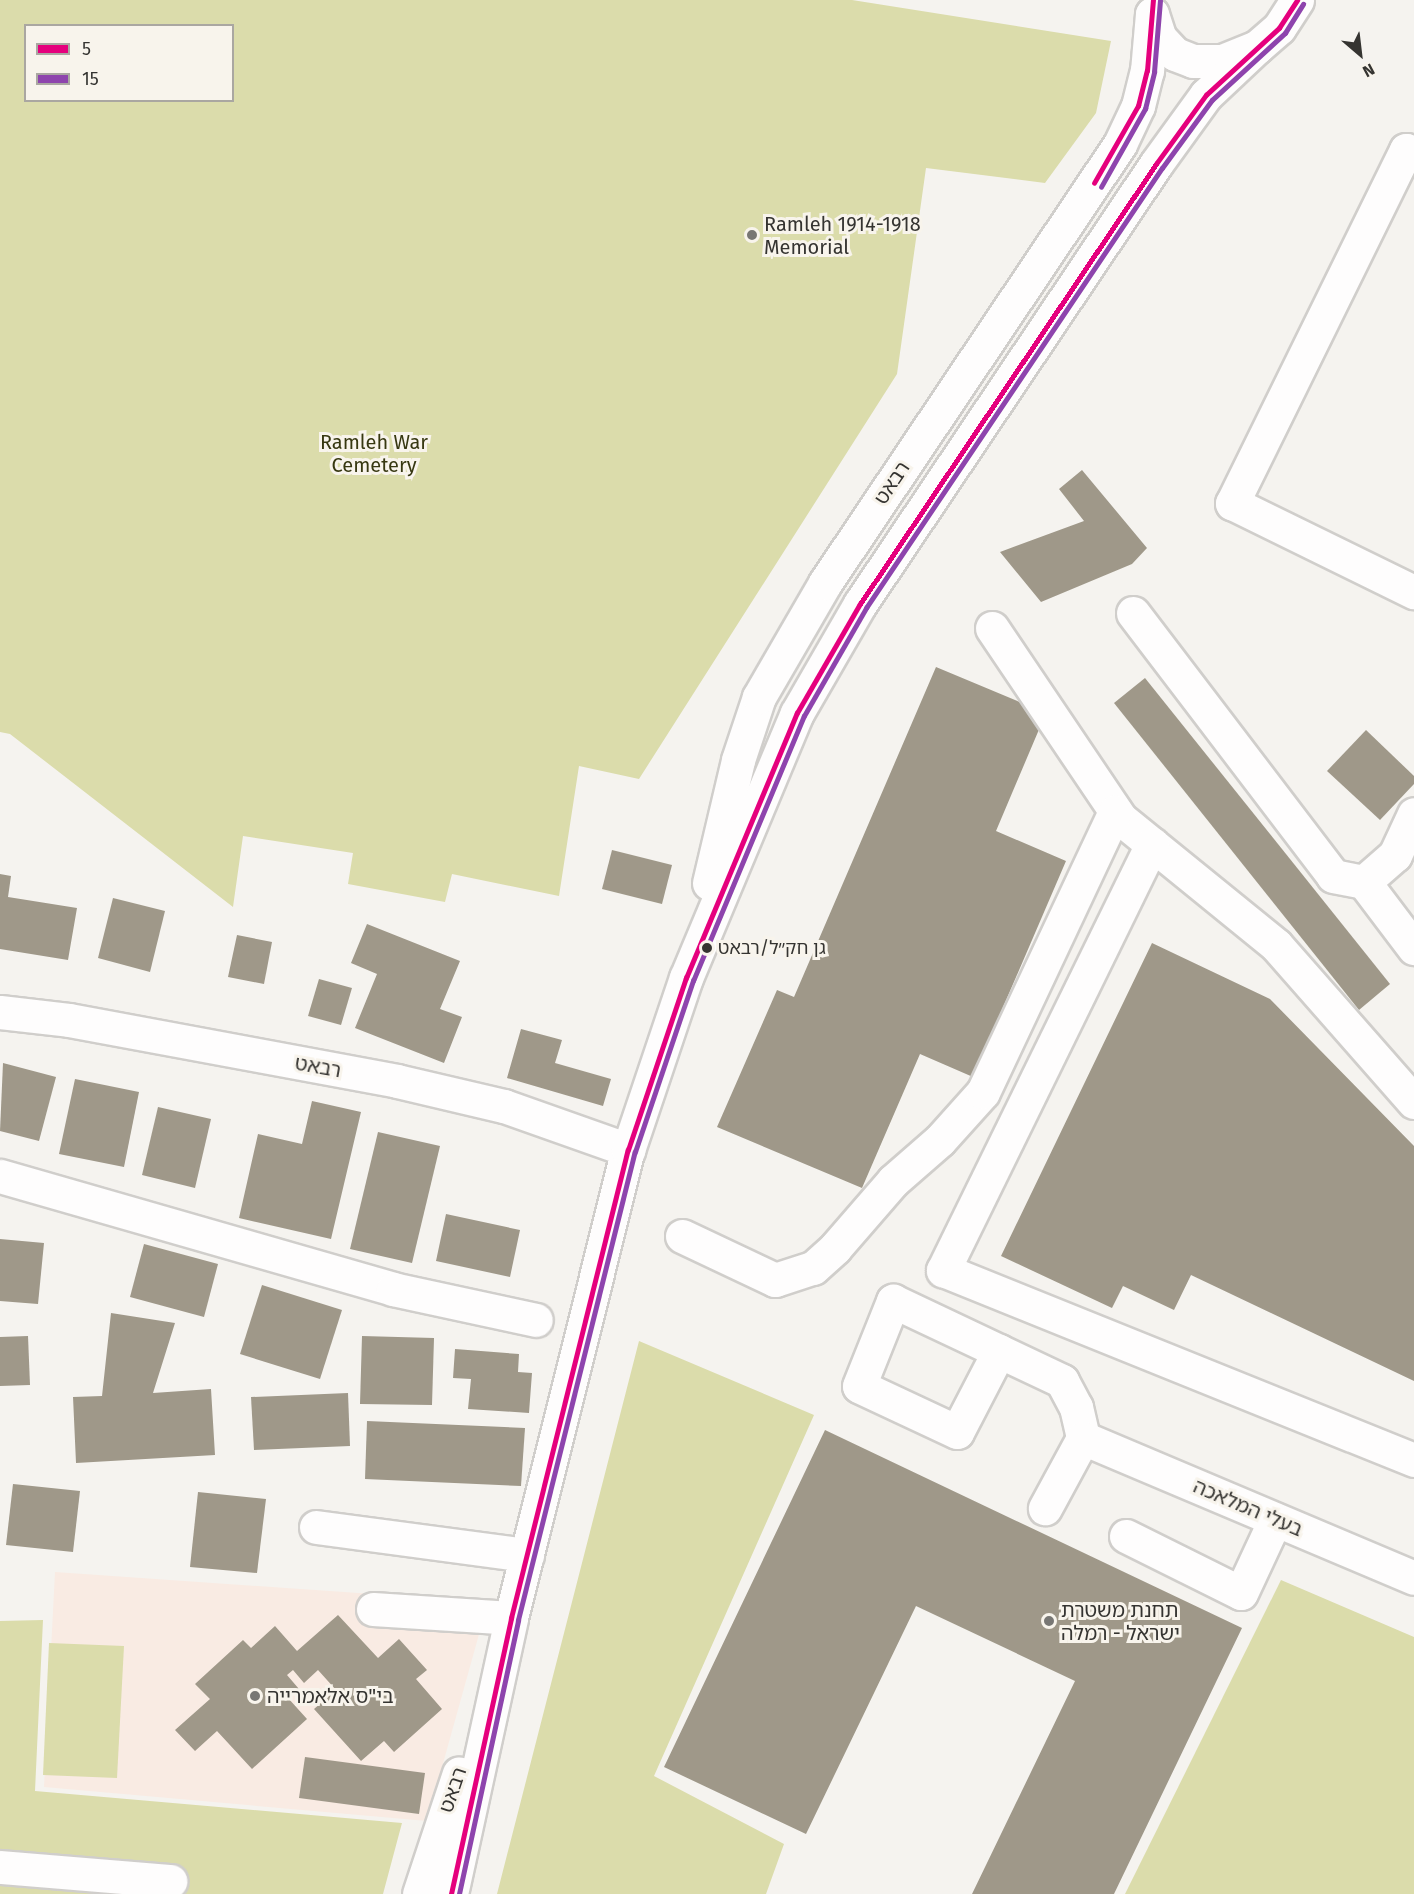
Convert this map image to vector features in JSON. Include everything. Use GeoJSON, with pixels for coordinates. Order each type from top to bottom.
{"type":"FeatureCollection","features":[{"type":"Feature","properties":{"kind":"street","name":"רבאט"},"geometry":{"type":"LineString","coordinates":[[451,1894],[511,1618],[628,1149],[686,978],[797,713],[849,622],[1175,136],[1206,95],[1279,28],[1297,0]]}},
{"type":"Feature","properties":{"kind":"street","name":"רבאט"},"geometry":{"type":"LineString","coordinates":[[686,978],[738,760],[759,697],[825,583],[1120,144],[1138,106],[1148,71],[1151,5]]}},
{"type":"Feature","properties":{"kind":"street"},"geometry":{"type":"LineString","coordinates":[[1151,5],[1164,44],[1186,59],[1222,61],[1257,47]]}},
{"type":"Feature","properties":{"kind":"street"},"geometry":{"type":"LineString","coordinates":[[1414,154],[1406,150],[1232,503],[1414,592]]}},
{"type":"Feature","properties":{"kind":"street"},"geometry":{"type":"LineString","coordinates":[[1133,613],[1333,876],[1364,882],[1414,948]]}},
{"type":"Feature","properties":{"kind":"street"},"geometry":{"type":"LineString","coordinates":[[992,628],[1115,811],[1276,945],[1414,1102]]}},
{"type":"Feature","properties":{"kind":"street"},"geometry":{"type":"LineString","coordinates":[[682,1236],[775,1280],[813,1268],[835,1248],[893,1181],[940,1140],[983,1092],[1115,811]]}},
{"type":"Feature","properties":{"kind":"street"},"geometry":{"type":"LineString","coordinates":[[1364,882],[1395,855],[1414,814]]}},
{"type":"Feature","properties":{"kind":"street"},"geometry":{"type":"LineString","coordinates":[[1152,844],[943,1270],[1414,1460]]}},
{"type":"Feature","properties":{"kind":"street","name":"רבאט"},"geometry":{"type":"LineString","coordinates":[[0,1012],[69,1020],[397,1081],[504,1106],[628,1149]]}},
{"type":"Feature","properties":{"kind":"street"},"geometry":{"type":"LineString","coordinates":[[0,1176],[393,1289],[536,1320]]}},
{"type":"Feature","properties":{"kind":"street"},"geometry":{"type":"LineString","coordinates":[[999,1351],[1062,1381],[1076,1407],[1083,1438],[1045,1508]]}},
{"type":"Feature","properties":{"kind":"street","name":"בעלי המלאכה"},"geometry":{"type":"LineString","coordinates":[[1083,1438],[1414,1578]]}},
{"type":"Feature","properties":{"kind":"street"},"geometry":{"type":"LineString","coordinates":[[1126,1536],[1241,1593],[1275,1520]]}},
{"type":"Feature","properties":{"kind":"street"},"geometry":{"type":"LineString","coordinates":[[316,1527],[527,1555]]}},
{"type":"Feature","properties":{"kind":"street"},"geometry":{"type":"LineString","coordinates":[[373,1609],[511,1618]]}},
{"type":"Feature","properties":{"kind":"street","name":"רבאט"},"geometry":{"type":"LineString","coordinates":[[418,1894],[511,1618]]}},
{"type":"Feature","properties":{"kind":"street"},"geometry":{"type":"LineString","coordinates":[[0,1867],[170,1881]]}},
{"type":"Feature","properties":{"kind":"shaded area"},"geometry":{"type":"Polygon","coordinates":[[[55,1572],[488,1602],[427,1821],[44,1787],[55,1572]]]}},
{"type":"Feature","properties":{"kind":"green space","name":"Ramleh War Cemetery"},"geometry":{"type":"Polygon","coordinates":[[[0,0],[852,0],[1111,41],[1096,113],[1045,183],[926,168],[897,374],[639,779],[579,766],[559,896],[452,874],[445,902],[348,884],[353,853],[243,836],[233,907],[10,734],[0,732],[0,0]]]}},
{"type":"Feature","properties":{"kind":"green space"},"geometry":{"type":"Polygon","coordinates":[[[639,1341],[814,1415],[654,1776],[784,1844],[766,1894],[497,1894],[639,1341]]]}},
{"type":"Feature","properties":{"kind":"green space"},"geometry":{"type":"Polygon","coordinates":[[[1281,1580],[1414,1637],[1414,1894],[1125,1894],[1281,1580]]]}},
{"type":"Feature","properties":{"kind":"green space"},"geometry":{"type":"Polygon","coordinates":[[[43,1620],[35,1791],[402,1823],[383,1894],[0,1894],[0,1621],[43,1620]]]}},
{"type":"Feature","properties":{"kind":"green space"},"geometry":{"type":"Polygon","coordinates":[[[49,1643],[124,1646],[117,1778],[43,1775],[49,1643]]]}},
{"type":"Feature","properties":{"kind":"building"},"geometry":{"type":"Polygon","coordinates":[[[1082,470],[1147,548],[1132,564],[1041,602],[1000,552],[1084,521],[1059,489],[1082,470]]]}},
{"type":"Feature","properties":{"kind":"building"},"geometry":{"type":"Polygon","coordinates":[[[936,667],[1046,713],[996,831],[1066,861],[973,1077],[920,1054],[862,1188],[717,1127],[777,990],[794,997],[936,667]]]}},
{"type":"Feature","properties":{"kind":"building"},"geometry":{"type":"Polygon","coordinates":[[[1145,678],[1390,984],[1359,1010],[1114,703],[1145,678]]]}},
{"type":"Feature","properties":{"kind":"building"},"geometry":{"type":"Polygon","coordinates":[[[1366,730],[1414,776],[1414,784],[1380,820],[1327,771],[1366,730]]]}},
{"type":"Feature","properties":{"kind":"building"},"geometry":{"type":"Polygon","coordinates":[[[612,850],[672,865],[662,904],[602,889],[612,850]]]}},
{"type":"Feature","properties":{"kind":"building"},"geometry":{"type":"Polygon","coordinates":[[[0,874],[11,876],[8,897],[77,908],[68,960],[0,949],[0,874]]]}},
{"type":"Feature","properties":{"kind":"building"},"geometry":{"type":"Polygon","coordinates":[[[113,898],[165,911],[150,972],[98,958],[113,898]]]}},
{"type":"Feature","properties":{"kind":"building"},"geometry":{"type":"Polygon","coordinates":[[[367,924],[460,961],[440,1009],[462,1017],[444,1063],[355,1028],[377,974],[351,963],[367,924]]]}},
{"type":"Feature","properties":{"kind":"building"},"geometry":{"type":"Polygon","coordinates":[[[237,935],[272,942],[264,984],[228,977],[237,935]]]}},
{"type":"Feature","properties":{"kind":"building"},"geometry":{"type":"Polygon","coordinates":[[[1152,943],[1270,999],[1414,1146],[1414,1381],[1191,1275],[1174,1310],[1123,1286],[1112,1308],[1001,1256],[1152,943]]]}},
{"type":"Feature","properties":{"kind":"building"},"geometry":{"type":"Polygon","coordinates":[[[319,979],[352,988],[341,1025],[308,1016],[319,979]]]}},
{"type":"Feature","properties":{"kind":"building"},"geometry":{"type":"Polygon","coordinates":[[[521,1029],[562,1040],[555,1063],[611,1079],[603,1106],[507,1078],[521,1029]]]}},
{"type":"Feature","properties":{"kind":"building"},"geometry":{"type":"Polygon","coordinates":[[[3,1063],[56,1077],[39,1141],[0,1131],[3,1063]]]}},
{"type":"Feature","properties":{"kind":"building"},"geometry":{"type":"Polygon","coordinates":[[[75,1079],[139,1092],[124,1167],[59,1154],[75,1079]]]}},
{"type":"Feature","properties":{"kind":"building"},"geometry":{"type":"Polygon","coordinates":[[[312,1101],[361,1112],[331,1239],[239,1218],[258,1134],[302,1144],[312,1101]]]}},
{"type":"Feature","properties":{"kind":"building"},"geometry":{"type":"Polygon","coordinates":[[[158,1107],[211,1119],[195,1188],[142,1175],[158,1107]]]}},
{"type":"Feature","properties":{"kind":"building"},"geometry":{"type":"Polygon","coordinates":[[[378,1132],[440,1146],[412,1263],[350,1249],[378,1132]]]}},
{"type":"Feature","properties":{"kind":"building"},"geometry":{"type":"Polygon","coordinates":[[[446,1214],[520,1230],[510,1277],[436,1261],[446,1214]]]}},
{"type":"Feature","properties":{"kind":"building"},"geometry":{"type":"Polygon","coordinates":[[[0,1239],[44,1243],[38,1304],[0,1301],[0,1239]]]}},
{"type":"Feature","properties":{"kind":"building"},"geometry":{"type":"Polygon","coordinates":[[[144,1244],[218,1264],[204,1317],[130,1297],[144,1244]]]}},
{"type":"Feature","properties":{"kind":"building"},"geometry":{"type":"Polygon","coordinates":[[[262,1285],[342,1310],[320,1379],[240,1354],[262,1285]]]}},
{"type":"Feature","properties":{"kind":"building"},"geometry":{"type":"Polygon","coordinates":[[[111,1313],[175,1323],[153,1393],[211,1389],[215,1455],[76,1463],[73,1397],[102,1396],[111,1313]]]}},
{"type":"Feature","properties":{"kind":"building"},"geometry":{"type":"Polygon","coordinates":[[[28,1336],[30,1385],[0,1386],[0,1337],[28,1336]]]}},
{"type":"Feature","properties":{"kind":"building"},"geometry":{"type":"Polygon","coordinates":[[[362,1336],[434,1338],[432,1405],[360,1404],[362,1336]]]}},
{"type":"Feature","properties":{"kind":"building"},"geometry":{"type":"Polygon","coordinates":[[[455,1349],[519,1354],[518,1372],[532,1373],[529,1413],[468,1409],[471,1379],[453,1378],[455,1349]]]}},
{"type":"Feature","properties":{"kind":"building"},"geometry":{"type":"Polygon","coordinates":[[[348,1393],[350,1446],[254,1450],[251,1397],[348,1393]]]}},
{"type":"Feature","properties":{"kind":"building"},"geometry":{"type":"Polygon","coordinates":[[[367,1421],[525,1428],[521,1486],[365,1479],[367,1421]]]}},
{"type":"Feature","properties":{"kind":"building"},"geometry":{"type":"Polygon","coordinates":[[[825,1430],[1242,1628],[1114,1894],[972,1894],[1075,1681],[916,1606],[806,1834],[664,1767],[825,1430]]]}},
{"type":"Feature","properties":{"kind":"building"},"geometry":{"type":"Polygon","coordinates":[[[13,1484],[80,1491],[73,1552],[6,1545],[13,1484]]]}},
{"type":"Feature","properties":{"kind":"building"},"geometry":{"type":"Polygon","coordinates":[[[198,1492],[266,1499],[257,1573],[190,1567],[198,1492]]]}},
{"type":"Feature","properties":{"kind":"building"},"geometry":{"type":"Polygon","coordinates":[[[338,1615],[378,1658],[399,1639],[427,1670],[416,1679],[442,1709],[394,1752],[384,1741],[361,1761],[314,1709],[336,1690],[318,1670],[304,1683],[293,1670],[287,1675],[299,1689],[288,1698],[307,1719],[252,1769],[217,1731],[195,1751],[175,1730],[210,1699],[195,1684],[243,1640],[251,1648],[275,1626],[297,1651],[338,1615]]]}},
{"type":"Feature","properties":{"kind":"building"},"geometry":{"type":"Polygon","coordinates":[[[305,1757],[425,1773],[419,1814],[299,1798],[305,1757]]]}},
{"type":"Feature","properties":{"kind":"transit line","name":"5"},"geometry":{"type":"LineString","coordinates":[[1094,183],[1138,106],[1147,71],[1153,0]]}},
{"type":"Feature","properties":{"kind":"transit line","name":"5"},"geometry":{"type":"LineString","coordinates":[[451,1894],[511,1618],[628,1150],[686,978],[797,713],[860,604],[1156,164],[1206,95],[1279,28],[1297,0]]}},
{"type":"Feature","properties":{"kind":"transit line","name":"15"},"geometry":{"type":"LineString","coordinates":[[1101,187],[1145,109],[1154,72],[1160,1]]}},
{"type":"Feature","properties":{"kind":"transit line","name":"15"},"geometry":{"type":"LineString","coordinates":[[459,1894],[518,1620],[635,1152],[693,981],[804,716],[866,608],[1162,168],[1212,100],[1285,33],[1303,4]]}},
{"type":"Feature","properties":{"kind":"place","name":"Ramleh 1914-1918 Memorial"},"geometry":{"type":"Point","coordinates":[752,235]}},
{"type":"Feature","properties":{"kind":"place","name":"גן חק״ל/רבאט"},"geometry":{"type":"Point","coordinates":[707,948]}},
{"type":"Feature","properties":{"kind":"place","name":"תחנת משטרת ישראל - רמלה"},"geometry":{"type":"Point","coordinates":[1049,1621]}},
{"type":"Feature","properties":{"kind":"place","name":"בי\"ס אלאמרייה"},"geometry":{"type":"Point","coordinates":[255,1696]}}]}
